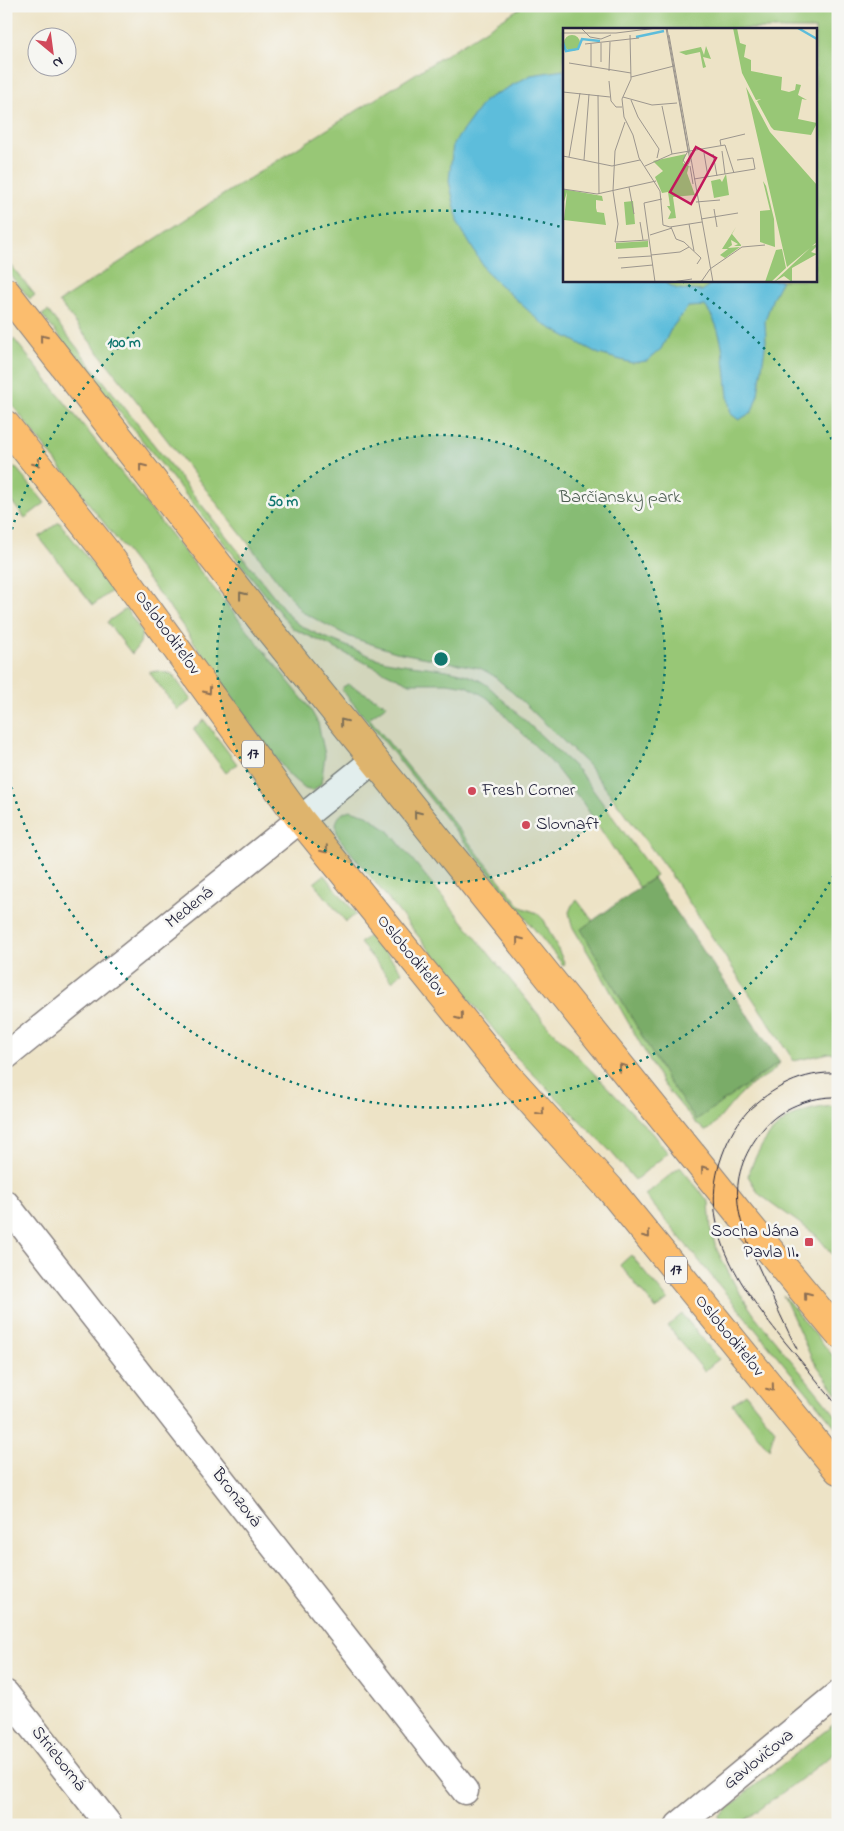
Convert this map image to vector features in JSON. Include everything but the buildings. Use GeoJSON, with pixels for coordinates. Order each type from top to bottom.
{"type":"FeatureCollection","features":[{"type":"Feature","properties":{"kind":"main road"},"geometry":{"type":"LineString","coordinates":[[6,292],[257,614],[838,1333]]}},
{"type":"Feature","properties":{"kind":"main road","name":"Osloboditeľov"},"geometry":{"type":"LineString","coordinates":[[6,425],[108,552],[300,819],[508,1076],[610,1189],[838,1470]]}},
{"type":"Feature","properties":{"kind":"street","name":"Medená"},"geometry":{"type":"LineString","coordinates":[[6,1056],[374,760]]}},
{"type":"Feature","properties":{"kind":"street","name":"Bronzová"},"geometry":{"type":"LineString","coordinates":[[6,1204],[465,1791]]}},
{"type":"Feature","properties":{"kind":"street","name":"Strieborná"},"geometry":{"type":"LineString","coordinates":[[6,1694],[110,1825]]}},
{"type":"Feature","properties":{"kind":"street","name":"Gavlovičova"},"geometry":{"type":"LineString","coordinates":[[679,1825],[837,1695]]}},
{"type":"Feature","properties":{"kind":"green space","name":"Barčiansky park"},"geometry":{"type":"Polygon","coordinates":[[[523,6],[838,6],[838,1053],[829,1053],[794,1061],[667,869],[588,765],[494,676],[480,668],[396,652],[350,637],[302,612],[59,302],[215,200],[523,6]]]}},
{"type":"Feature","properties":{"kind":"green space"},"geometry":{"type":"Polygon","coordinates":[[[6,259],[35,295],[30,299],[6,270],[6,259]]]}},
{"type":"Feature","properties":{"kind":"green space"},"geometry":{"type":"Polygon","coordinates":[[[48,311],[292,619],[317,634],[367,655],[391,662],[454,671],[477,679],[487,685],[579,771],[656,876],[639,887],[583,803],[552,763],[486,697],[467,686],[447,683],[408,683],[292,628],[42,315],[48,311]]]}},
{"type":"Feature","properties":{"kind":"green space"},"geometry":{"type":"Polygon","coordinates":[[[14,339],[309,707],[318,723],[325,755],[321,784],[313,791],[305,789],[290,776],[265,744],[170,608],[6,397],[6,345],[14,339]]]}},
{"type":"Feature","properties":{"kind":"green space"},"geometry":{"type":"Polygon","coordinates":[[[9,466],[17,469],[45,503],[25,518],[6,495],[6,468],[9,466]]]}},
{"type":"Feature","properties":{"kind":"green space"},"geometry":{"type":"Polygon","coordinates":[[[59,522],[113,590],[93,605],[39,537],[59,522]]]}},
{"type":"Feature","properties":{"kind":"green space"},"geometry":{"type":"Polygon","coordinates":[[[126,609],[142,632],[140,643],[132,654],[107,622],[126,609]]]}},
{"type":"Feature","properties":{"kind":"green space"},"geometry":{"type":"Polygon","coordinates":[[[159,671],[172,674],[191,700],[178,710],[149,672],[159,671]]]}},
{"type":"Feature","properties":{"kind":"green space"},"geometry":{"type":"Polygon","coordinates":[[[348,684],[387,705],[369,718],[521,907],[537,913],[544,920],[565,964],[563,965],[342,690],[348,684]]]}},
{"type":"Feature","properties":{"kind":"green space"},"geometry":{"type":"Polygon","coordinates":[[[204,720],[237,764],[226,773],[193,729],[204,720]]]}},
{"type":"Feature","properties":{"kind":"green space"},"geometry":{"type":"Polygon","coordinates":[[[350,810],[367,815],[389,831],[547,1025],[651,1132],[668,1153],[635,1180],[611,1152],[515,1056],[340,839],[336,830],[338,818],[350,810]]]}},
{"type":"Feature","properties":{"kind":"green space"},"geometry":{"type":"Polygon","coordinates":[[[324,875],[356,914],[346,922],[314,883],[324,875]]]}},
{"type":"Feature","properties":{"kind":"green space"},"geometry":{"type":"Polygon","coordinates":[[[653,878],[780,1062],[696,1120],[666,1078],[581,929],[653,878]]]}},
{"type":"Feature","properties":{"kind":"green space"},"geometry":{"type":"Polygon","coordinates":[[[577,900],[593,921],[582,929],[697,1119],[780,1062],[774,1070],[742,1093],[710,1129],[705,1131],[694,1121],[663,1084],[572,926],[569,912],[577,900]]]}},
{"type":"Feature","properties":{"kind":"green space"},"geometry":{"type":"Polygon","coordinates":[[[371,934],[402,972],[392,981],[360,943],[371,934]]]}},
{"type":"Feature","properties":{"kind":"green space"},"geometry":{"type":"Polygon","coordinates":[[[838,1106],[838,1261],[816,1235],[759,1194],[748,1176],[762,1146],[780,1124],[805,1111],[821,1107],[838,1106]]]}},
{"type":"Feature","properties":{"kind":"green space"},"geometry":{"type":"Polygon","coordinates":[[[680,1167],[709,1202],[711,1231],[717,1250],[737,1289],[755,1316],[838,1418],[838,1430],[645,1195],[680,1167]]]}},
{"type":"Feature","properties":{"kind":"green space"},"geometry":{"type":"Polygon","coordinates":[[[631,1255],[668,1300],[656,1309],[620,1265],[631,1255]]]}},
{"type":"Feature","properties":{"kind":"green space"},"geometry":{"type":"Polygon","coordinates":[[[783,1295],[838,1362],[838,1395],[811,1357],[783,1295]]]}},
{"type":"Feature","properties":{"kind":"green space"},"geometry":{"type":"Polygon","coordinates":[[[682,1314],[719,1359],[704,1371],[668,1326],[682,1314]]]}},
{"type":"Feature","properties":{"kind":"green space"},"geometry":{"type":"Polygon","coordinates":[[[746,1394],[775,1430],[769,1449],[732,1404],[746,1394]]]}},
{"type":"Feature","properties":{"kind":"green space"},"geometry":{"type":"Polygon","coordinates":[[[838,1721],[838,1751],[739,1825],[720,1825],[720,1816],[743,1795],[838,1721]]]}},
{"type":"Feature","properties":{"kind":"water"},"geometry":{"type":"Polygon","coordinates":[[[563,70],[563,281],[662,281],[677,289],[702,291],[714,281],[781,281],[773,297],[765,321],[766,341],[758,394],[752,412],[739,420],[731,414],[722,344],[713,318],[705,306],[688,307],[671,329],[661,349],[647,361],[632,363],[599,354],[543,324],[487,273],[459,225],[449,181],[453,144],[485,100],[531,75],[563,70]]]}},
{"type":"Feature","properties":{"kind":"tram line"},"geometry":{"type":"LineString","coordinates":[[838,1073],[825,1073],[800,1078],[777,1089],[756,1103],[734,1129],[720,1162],[715,1187],[715,1212],[720,1236],[729,1259],[741,1281],[754,1302],[785,1342],[838,1406]]}},
{"type":"Feature","properties":{"kind":"tram line"},"geometry":{"type":"LineString","coordinates":[[797,1349],[747,1240],[741,1222],[738,1186],[742,1167],[750,1148],[770,1122],[787,1109],[807,1101],[838,1097]]}},
{"type":"Feature","properties":{"kind":"place","name":"Fresh Corner"},"geometry":{"type":"Point","coordinates":[472,791]}},
{"type":"Feature","properties":{"kind":"place","name":"Slovnaft"},"geometry":{"type":"Point","coordinates":[526,825]}},
{"type":"Feature","properties":{"kind":"place","name":"Socha Jána Pavla II."},"geometry":{"type":"Point","coordinates":[809,1242]}}]}
